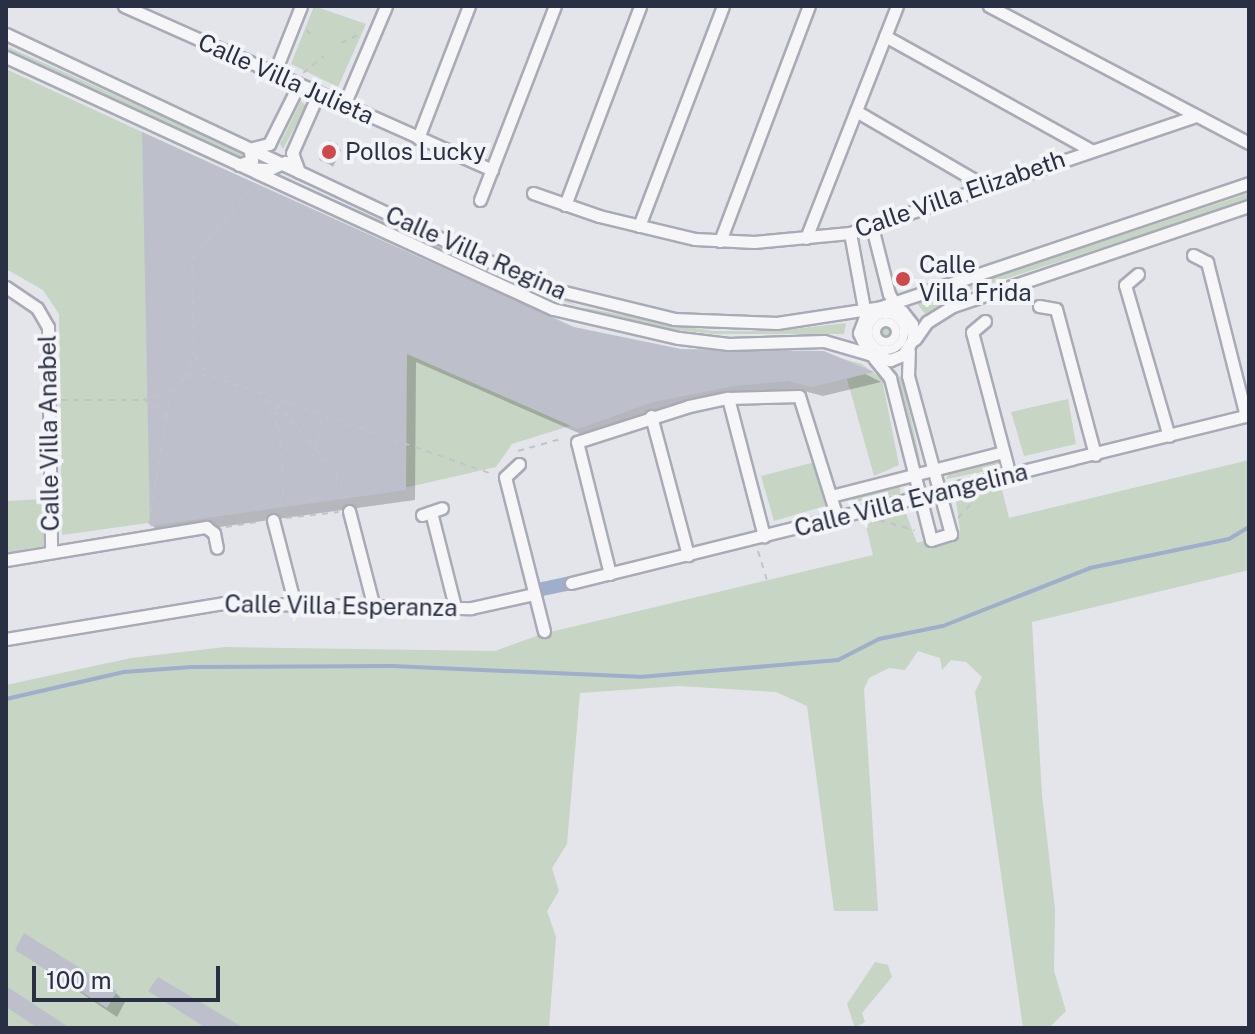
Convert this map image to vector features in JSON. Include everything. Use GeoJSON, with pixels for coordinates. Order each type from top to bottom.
{"type":"FeatureCollection","features":[{"type":"Feature","properties":{"kind":"street","name":"Calle Villa Julieta"},"geometry":{"type":"LineString","coordinates":[[124,6],[492,170]]}},
{"type":"Feature","properties":{"kind":"street"},"geometry":{"type":"LineString","coordinates":[[274,74],[301,6]]}},
{"type":"Feature","properties":{"kind":"street"},"geometry":{"type":"LineString","coordinates":[[344,105],[386,6]]}},
{"type":"Feature","properties":{"kind":"street"},"geometry":{"type":"LineString","coordinates":[[418,138],[469,6]]}},
{"type":"Feature","properties":{"kind":"street"},"geometry":{"type":"LineString","coordinates":[[480,200],[555,6]]}},
{"type":"Feature","properties":{"kind":"street"},"geometry":{"type":"LineString","coordinates":[[565,205],[640,6]]}},
{"type":"Feature","properties":{"kind":"street"},"geometry":{"type":"LineString","coordinates":[[639,226],[723,6]]}},
{"type":"Feature","properties":{"kind":"street"},"geometry":{"type":"LineString","coordinates":[[720,241],[809,6]]}},
{"type":"Feature","properties":{"kind":"street"},"geometry":{"type":"LineString","coordinates":[[806,238],[897,6]]}},
{"type":"Feature","properties":{"kind":"street"},"geometry":{"type":"LineString","coordinates":[[989,6],[1249,143]]}},
{"type":"Feature","properties":{"kind":"street","name":"Calle Villa Regina"},"geometry":{"type":"LineString","coordinates":[[6,34],[249,149],[294,192],[553,309],[610,326],[729,344],[824,341],[885,332],[1249,183]]}},
{"type":"Feature","properties":{"kind":"street"},"geometry":{"type":"LineString","coordinates":[[885,36],[1091,150]]}},
{"type":"Feature","properties":{"kind":"street","name":"Calle Villa Regina"},"geometry":{"type":"LineString","coordinates":[[6,57],[236,165],[270,167],[302,174],[544,287],[633,312],[885,332]]}},
{"type":"Feature","properties":{"kind":"street"},"geometry":{"type":"LineString","coordinates":[[293,83],[269,144],[270,167],[292,153],[318,94]]}},
{"type":"Feature","properties":{"kind":"street"},"geometry":{"type":"LineString","coordinates":[[856,111],[985,186]]}},
{"type":"Feature","properties":{"kind":"street","name":"Calle Villa Elizabeth"},"geometry":{"type":"LineString","coordinates":[[533,193],[639,226],[720,241],[850,233],[1196,116]]}},
{"type":"Feature","properties":{"kind":"street"},"geometry":{"type":"LineString","coordinates":[[236,165],[250,164],[249,149],[269,144]]}},
{"type":"Feature","properties":{"kind":"street"},"geometry":{"type":"LineString","coordinates":[[292,153],[302,174],[294,179],[294,192]]}},
{"type":"Feature","properties":{"kind":"street"},"geometry":{"type":"LineString","coordinates":[[885,332],[927,322],[953,306],[1249,206]]}},
{"type":"Feature","properties":{"kind":"street"},"geometry":{"type":"LineString","coordinates":[[872,227],[890,378],[926,482]]}},
{"type":"Feature","properties":{"kind":"street"},"geometry":{"type":"LineString","coordinates":[[850,233],[885,332],[908,376],[926,482]]}},
{"type":"Feature","properties":{"kind":"street"},"geometry":{"type":"LineString","coordinates":[[1193,255],[1207,262],[1247,416]]}},
{"type":"Feature","properties":{"kind":"street"},"geometry":{"type":"LineString","coordinates":[[1138,274],[1125,285],[1169,436]]}},
{"type":"Feature","properties":{"kind":"street","name":"Calle Villa Anabel"},"geometry":{"type":"LineString","coordinates":[[6,287],[44,316],[51,550]]}},
{"type":"Feature","properties":{"kind":"street"},"geometry":{"type":"LineString","coordinates":[[1039,306],[1056,309],[1095,455]]}},
{"type":"Feature","properties":{"kind":"street"},"geometry":{"type":"LineString","coordinates":[[985,321],[972,332],[1010,476]]}},
{"type":"Feature","properties":{"kind":"street"},"geometry":{"type":"LineString","coordinates":[[610,574],[580,439],[651,416],[728,398],[790,393],[802,399],[837,517]]}},
{"type":"Feature","properties":{"kind":"street"},"geometry":{"type":"LineString","coordinates":[[728,398],[759,537]]}},
{"type":"Feature","properties":{"kind":"street"},"geometry":{"type":"LineString","coordinates":[[651,416],[688,555]]}},
{"type":"Feature","properties":{"kind":"street","name":"Calle Villa Evangelina"},"geometry":{"type":"LineString","coordinates":[[831,496],[926,482],[1010,476],[1247,416]]}},
{"type":"Feature","properties":{"kind":"street","name":"Calle Villa Evangelina"},"geometry":{"type":"LineString","coordinates":[[571,583],[837,517],[1003,452]]}},
{"type":"Feature","properties":{"kind":"street"},"geometry":{"type":"LineString","coordinates":[[516,465],[505,477],[544,631]]}},
{"type":"Feature","properties":{"kind":"street"},"geometry":{"type":"LineString","coordinates":[[349,511],[373,604]]}},
{"type":"Feature","properties":{"kind":"street"},"geometry":{"type":"LineString","coordinates":[[431,511],[455,607]]}},
{"type":"Feature","properties":{"kind":"street"},"geometry":{"type":"LineString","coordinates":[[273,520],[294,601]]}},
{"type":"Feature","properties":{"kind":"street"},"geometry":{"type":"LineString","coordinates":[[6,560],[148,533],[206,527],[214,533],[217,548]]}},
{"type":"Feature","properties":{"kind":"street","name":"Calle Villa Esperanza"},"geometry":{"type":"LineString","coordinates":[[6,639],[163,609],[294,601],[455,607],[503,604],[534,594]]}},
{"type":"Feature","properties":{"kind":"path"},"geometry":{"type":"LineString","coordinates":[[341,43],[355,34],[373,36]]}},
{"type":"Feature","properties":{"kind":"path"},"geometry":{"type":"LineString","coordinates":[[293,83],[324,56]]}},
{"type":"Feature","properties":{"kind":"path"},"geometry":{"type":"LineString","coordinates":[[211,376],[197,364],[194,351],[189,284],[192,259],[270,167]]}},
{"type":"Feature","properties":{"kind":"path"},"geometry":{"type":"LineString","coordinates":[[185,378],[194,351]]}},
{"type":"Feature","properties":{"kind":"path"},"geometry":{"type":"LineString","coordinates":[[47,401],[143,400],[171,391],[185,378],[198,373],[321,419],[505,477]]}},
{"type":"Feature","properties":{"kind":"path"},"geometry":{"type":"LineString","coordinates":[[148,533],[169,423],[171,391]]}},
{"type":"Feature","properties":{"kind":"path"},"geometry":{"type":"LineString","coordinates":[[262,396],[274,411],[287,419]]}},
{"type":"Feature","properties":{"kind":"path"},"geometry":{"type":"LineString","coordinates":[[143,400],[156,405],[169,423]]}},
{"type":"Feature","properties":{"kind":"path"},"geometry":{"type":"LineString","coordinates":[[273,520],[284,489],[275,402]]}},
{"type":"Feature","properties":{"kind":"path"},"geometry":{"type":"LineString","coordinates":[[275,402],[342,480],[349,511]]}},
{"type":"Feature","properties":{"kind":"path"},"geometry":{"type":"LineString","coordinates":[[274,411],[279,429]]}},
{"type":"Feature","properties":{"kind":"path"},"geometry":{"type":"LineString","coordinates":[[314,449],[321,419]]}},
{"type":"Feature","properties":{"kind":"path"},"geometry":{"type":"LineString","coordinates":[[516,465],[518,450],[561,437],[580,439]]}},
{"type":"Feature","properties":{"kind":"path"},"geometry":{"type":"LineString","coordinates":[[759,537],[767,580]]}},
{"type":"Feature","properties":{"kind":"green space"},"geometry":{"type":"Polygon","coordinates":[[[314,6],[366,24],[338,87],[291,64],[314,6]]]}},
{"type":"Feature","properties":{"kind":"green space"},"geometry":{"type":"Polygon","coordinates":[[[6,46],[246,154],[248,159],[243,163],[6,51],[6,46]]]}},
{"type":"Feature","properties":{"kind":"green space"},"geometry":{"type":"Polygon","coordinates":[[[6,69],[559,325],[678,352],[825,354],[862,364],[882,379],[899,465],[874,476],[847,379],[762,380],[662,397],[512,444],[496,467],[413,486],[62,535],[59,314],[43,290],[6,269],[6,69]]]}},
{"type":"Feature","properties":{"kind":"green space"},"geometry":{"type":"Polygon","coordinates":[[[301,101],[306,106],[283,149],[280,144],[301,101]]]}},
{"type":"Feature","properties":{"kind":"green space"},"geometry":{"type":"Polygon","coordinates":[[[298,184],[579,306],[535,292],[298,184]]]}},
{"type":"Feature","properties":{"kind":"green space"},"geometry":{"type":"Polygon","coordinates":[[[1249,193],[1249,198],[959,294],[925,314],[917,303],[1249,193]]]}},
{"type":"Feature","properties":{"kind":"green space"},"geometry":{"type":"Polygon","coordinates":[[[581,307],[712,331],[776,331],[846,323],[844,334],[713,334],[635,325],[581,307]]]}},
{"type":"Feature","properties":{"kind":"green space"},"geometry":{"type":"Polygon","coordinates":[[[887,313],[900,319],[906,332],[900,345],[887,351],[874,345],[868,332],[874,319],[887,313]]]}},
{"type":"Feature","properties":{"kind":"green space"},"geometry":{"type":"Polygon","coordinates":[[[902,376],[920,460],[917,461],[897,377],[902,376]]]}},
{"type":"Feature","properties":{"kind":"green space"},"geometry":{"type":"Polygon","coordinates":[[[1068,399],[1076,444],[1024,456],[1011,412],[1068,399]]]}},
{"type":"Feature","properties":{"kind":"green space"},"geometry":{"type":"Polygon","coordinates":[[[1249,460],[1249,570],[1032,622],[1042,795],[1055,909],[1054,971],[1066,1011],[1049,1028],[1023,1028],[975,692],[982,677],[966,662],[951,660],[942,670],[940,658],[918,651],[905,670],[889,668],[869,678],[864,689],[878,911],[834,911],[807,706],[776,692],[679,686],[580,693],[567,844],[552,868],[559,891],[547,911],[556,937],[549,1028],[6,1028],[6,685],[131,658],[225,647],[495,651],[542,634],[873,555],[865,522],[906,513],[917,543],[960,531],[956,500],[1001,486],[1009,518],[1249,460]]]}},
{"type":"Feature","properties":{"kind":"green space"},"geometry":{"type":"Polygon","coordinates":[[[1001,461],[1002,468],[946,479],[949,473],[1001,461]]]}},
{"type":"Feature","properties":{"kind":"green space"},"geometry":{"type":"Polygon","coordinates":[[[815,462],[825,506],[774,521],[761,476],[815,462]]]}},
{"type":"Feature","properties":{"kind":"green space"},"geometry":{"type":"Polygon","coordinates":[[[900,487],[900,494],[851,503],[853,498],[900,487]]]}},
{"type":"Feature","properties":{"kind":"green space"},"geometry":{"type":"Polygon","coordinates":[[[43,499],[44,546],[6,553],[6,501],[43,499]]]}},
{"type":"Feature","properties":{"kind":"green space"},"geometry":{"type":"Polygon","coordinates":[[[875,962],[888,965],[892,977],[862,1013],[865,1022],[855,1028],[847,1004],[875,962]]]}},
{"type":"Feature","properties":{"kind":"building"},"geometry":{"type":"Polygon","coordinates":[[[142,132],[574,327],[681,349],[824,351],[874,372],[812,387],[788,381],[734,386],[653,402],[578,429],[407,354],[406,490],[150,526],[142,132]]]}},
{"type":"Feature","properties":{"kind":"building","name":"Pollos Lucky"},"geometry":{"type":"Polygon","coordinates":[[[329,140],[338,144],[328,164],[319,160],[329,140]]]}},
{"type":"Feature","properties":{"kind":"building"},"geometry":{"type":"Polygon","coordinates":[[[24,933],[117,991],[107,1008],[15,950],[24,933]]]}},
{"type":"Feature","properties":{"kind":"building"},"geometry":{"type":"Polygon","coordinates":[[[158,977],[244,1028],[206,1028],[148,991],[158,977]]]}},
{"type":"Feature","properties":{"kind":"building"},"geometry":{"type":"Polygon","coordinates":[[[6,986],[70,1028],[38,1028],[6,1007],[6,986]]]}},
{"type":"Feature","properties":{"kind":"waterway"},"geometry":{"type":"LineString","coordinates":[[6,699],[124,672],[192,667],[392,666],[640,677],[838,660],[879,639],[943,626],[1090,568],[1229,539],[1249,527]]}},
{"type":"Feature","properties":{"kind":"waterway"},"geometry":{"type":"LineString","coordinates":[[533,591],[571,583]]}},
{"type":"Feature","properties":{"kind":"place","name":"Pollos Lucky"},"geometry":{"type":"Point","coordinates":[329,152]}},
{"type":"Feature","properties":{"kind":"place","name":"Calle Villa Frida"},"geometry":{"type":"Point","coordinates":[903,279]}}]}
